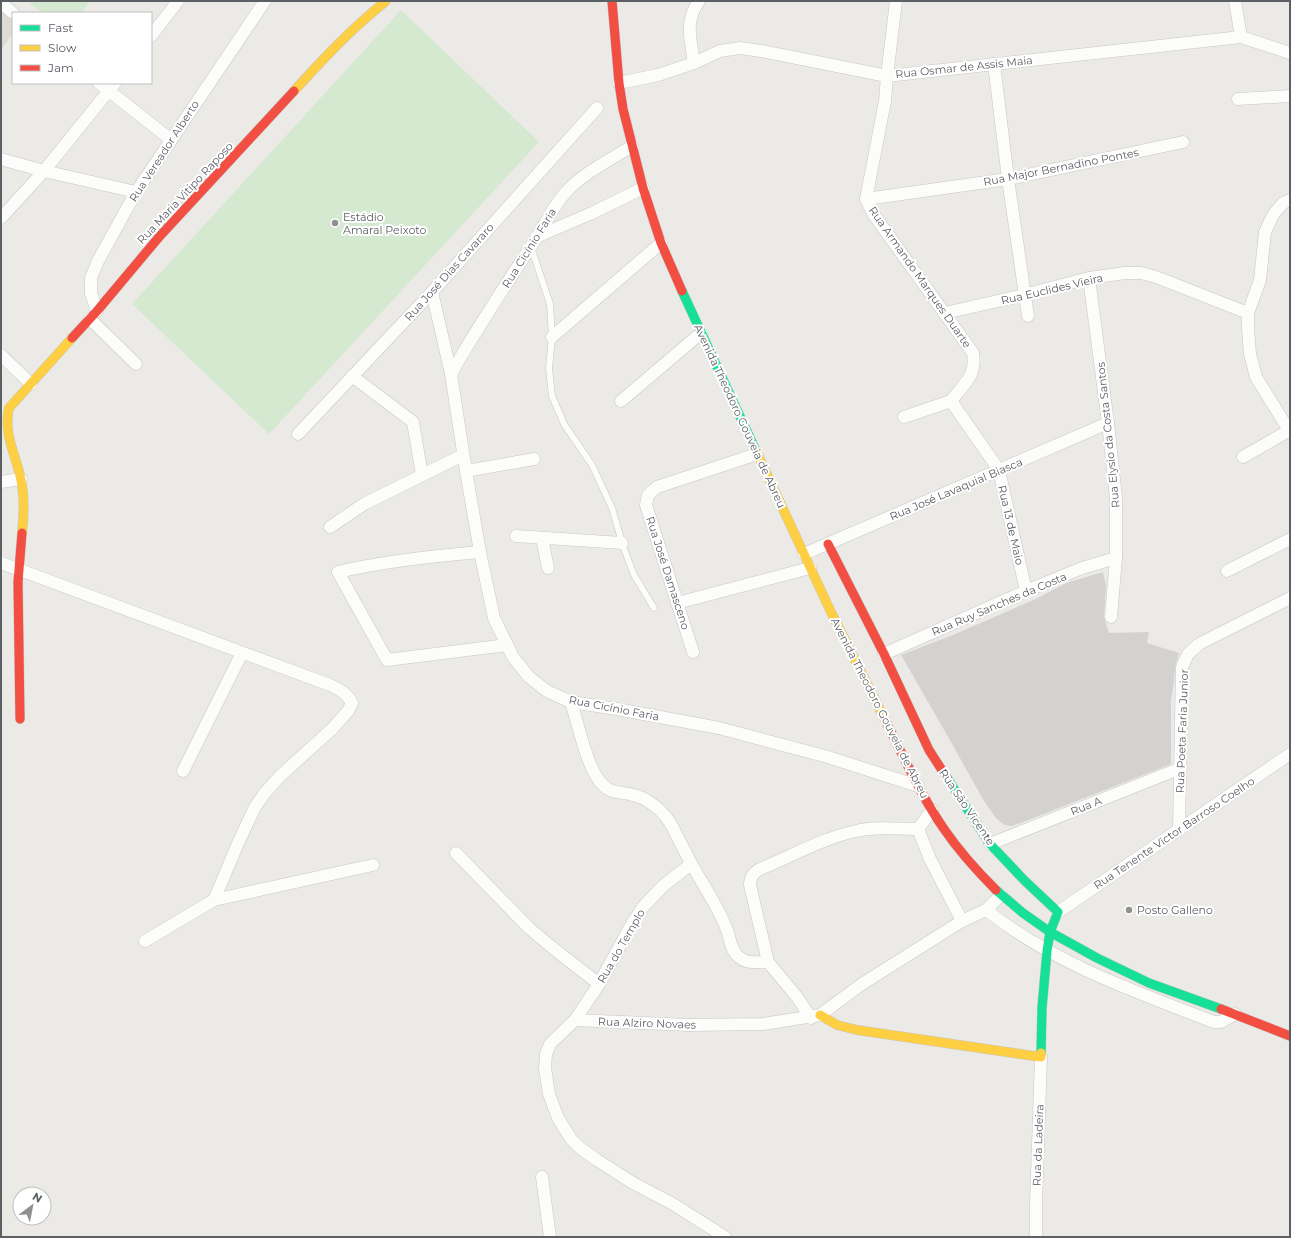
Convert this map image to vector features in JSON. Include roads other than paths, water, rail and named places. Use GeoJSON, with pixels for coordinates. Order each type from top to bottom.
{"type":"FeatureCollection","features":[{"type":"Feature","properties":{"kind":"street"},"geometry":{"type":"LineString","coordinates":[[152,35],[178,1]]}},
{"type":"Feature","properties":{"kind":"street","name":"Rua Vereador Alberto"},"geometry":{"type":"LineString","coordinates":[[93,315],[91,278],[98,261],[136,192],[265,1]]}},
{"type":"Feature","properties":{"kind":"street","name":"Rua Maria Vitipo Raposo"},"geometry":{"type":"LineString","coordinates":[[21,479],[7,428],[6,416],[9,408],[93,315],[159,237],[220,174],[328,54],[367,16],[386,1]]}},
{"type":"Feature","properties":{"kind":"street","name":"Avenida Theodoro Gouveia de Abreu"},"geometry":{"type":"LineString","coordinates":[[612,1],[619,83],[623,109],[643,188],[661,243],[810,568],[918,786],[944,829],[971,864],[1001,895],[1050,932],[1097,958],[1149,983],[1235,1014],[1290,1036]]}},
{"type":"Feature","properties":{"kind":"street"},"geometry":{"type":"LineString","coordinates":[[694,63],[689,24],[694,9],[699,1]]}},
{"type":"Feature","properties":{"kind":"street","name":"Rua Armando Marques Duarte"},"geometry":{"type":"LineString","coordinates":[[896,1],[886,76],[885,101],[866,199],[874,215],[973,352],[975,364],[970,376],[951,401]]}},
{"type":"Feature","properties":{"kind":"street"},"geometry":{"type":"LineString","coordinates":[[1235,1],[1241,37]]}},
{"type":"Feature","properties":{"kind":"street"},"geometry":{"type":"LineString","coordinates":[[1,3],[12,12]]}},
{"type":"Feature","properties":{"kind":"street","name":"Rua Osmar de Assis Maia"},"geometry":{"type":"LineString","coordinates":[[619,83],[658,75],[694,63],[720,51],[740,48],[886,76],[1241,37],[1290,53]]}},
{"type":"Feature","properties":{"kind":"street"},"geometry":{"type":"LineString","coordinates":[[994,64],[1008,179],[1028,316]]}},
{"type":"Feature","properties":{"kind":"street"},"geometry":{"type":"LineString","coordinates":[[1,218],[44,171],[112,87],[170,140]]}},
{"type":"Feature","properties":{"kind":"street"},"geometry":{"type":"LineString","coordinates":[[1238,99],[1290,96]]}},
{"type":"Feature","properties":{"kind":"street","name":"Rua José Dias Cavararo"},"geometry":{"type":"LineString","coordinates":[[298,434],[432,292],[598,108]]}},
{"type":"Feature","properties":{"kind":"street","name":"Rua Major Bernadino Pontes"},"geometry":{"type":"LineString","coordinates":[[866,199],[1008,179],[1183,142]]}},
{"type":"Feature","properties":{"kind":"street","name":"Rua Cicínio Faria"},"geometry":{"type":"LineString","coordinates":[[450,374],[553,209],[566,191],[587,174],[632,146]]}},
{"type":"Feature","properties":{"kind":"street"},"geometry":{"type":"LineString","coordinates":[[1,159],[44,171],[136,192]]}},
{"type":"Feature","properties":{"kind":"street"},"geometry":{"type":"LineString","coordinates":[[533,241],[592,214],[643,188]]}},
{"type":"Feature","properties":{"kind":"street"},"geometry":{"type":"LineString","coordinates":[[1243,457],[1290,431],[1256,377],[1250,354],[1248,313],[1260,280],[1265,232],[1273,215],[1283,203],[1290,200]]}},
{"type":"Feature","properties":{"kind":"street"},"geometry":{"type":"LineString","coordinates":[[552,337],[661,243]]}},
{"type":"Feature","properties":{"kind":"street","name":"Rua Euclides Vieira"},"geometry":{"type":"LineString","coordinates":[[945,313],[1089,278],[1125,273],[1141,273],[1156,277],[1248,313]]}},
{"type":"Feature","properties":{"kind":"street","name":"Rua Elysio da Costa Santos"},"geometry":{"type":"LineString","coordinates":[[1089,278],[1116,498],[1116,558],[1111,617]]}},
{"type":"Feature","properties":{"kind":"street","name":"Rua Cicínio Faria"},"geometry":{"type":"LineString","coordinates":[[432,292],[450,374],[480,552],[494,618],[513,657],[529,677],[547,691],[571,702],[718,728],[828,757],[918,786]]}},
{"type":"Feature","properties":{"kind":"street"},"geometry":{"type":"LineString","coordinates":[[93,315],[136,364]]}},
{"type":"Feature","properties":{"kind":"street"},"geometry":{"type":"LineString","coordinates":[[621,401],[701,333]]}},
{"type":"Feature","properties":{"kind":"street"},"geometry":{"type":"LineString","coordinates":[[1,354],[31,384]]}},
{"type":"Feature","properties":{"kind":"street"},"geometry":{"type":"LineString","coordinates":[[352,376],[412,422],[422,475]]}},
{"type":"Feature","properties":{"kind":"street"},"geometry":{"type":"LineString","coordinates":[[904,417],[951,401]]}},
{"type":"Feature","properties":{"kind":"street","name":"Rua 13 de Maio"},"geometry":{"type":"LineString","coordinates":[[951,401],[999,470],[1026,591]]}},
{"type":"Feature","properties":{"kind":"street","name":"Rua José Lavaquial Biasca"},"geometry":{"type":"LineString","coordinates":[[804,554],[1108,423]]}},
{"type":"Feature","properties":{"kind":"street","name":"Rua José Damasceno"},"geometry":{"type":"LineString","coordinates":[[693,652],[646,505],[648,495],[657,487],[757,454]]}},
{"type":"Feature","properties":{"kind":"street"},"geometry":{"type":"LineString","coordinates":[[330,527],[364,504],[463,455]]}},
{"type":"Feature","properties":{"kind":"street"},"geometry":{"type":"LineString","coordinates":[[466,471],[534,459]]}},
{"type":"Feature","properties":{"kind":"street"},"geometry":{"type":"LineString","coordinates":[[1,482],[21,479],[24,497],[24,514],[18,569],[20,719]]}},
{"type":"Feature","properties":{"kind":"street"},"geometry":{"type":"LineString","coordinates":[[516,536],[622,543]]}},
{"type":"Feature","properties":{"kind":"street"},"geometry":{"type":"LineString","coordinates":[[542,538],[548,568]]}},
{"type":"Feature","properties":{"kind":"street"},"geometry":{"type":"LineString","coordinates":[[1227,571],[1290,539]]}},
{"type":"Feature","properties":{"kind":"street","name":"Rua São Vicente"},"geometry":{"type":"LineString","coordinates":[[828,544],[884,654],[929,750],[990,844],[1025,882],[1058,912]]}},
{"type":"Feature","properties":{"kind":"street"},"geometry":{"type":"LineString","coordinates":[[480,552],[371,564],[338,572],[387,660],[507,645]]}},
{"type":"Feature","properties":{"kind":"street","name":"Rua Ruy Sanches da Costa"},"geometry":{"type":"LineString","coordinates":[[884,654],[1026,591],[1082,568],[1116,558]]}},
{"type":"Feature","properties":{"kind":"street"},"geometry":{"type":"LineString","coordinates":[[1,563],[330,685],[341,690],[348,696],[352,703],[348,711],[280,776],[255,807],[214,900]]}},
{"type":"Feature","properties":{"kind":"street"},"geometry":{"type":"LineString","coordinates":[[677,603],[810,568]]}},
{"type":"Feature","properties":{"kind":"street","name":"Rua Poeta Faria Junior"},"geometry":{"type":"LineString","coordinates":[[1179,829],[1182,666],[1188,654],[1199,644],[1290,598]]}},
{"type":"Feature","properties":{"kind":"street"},"geometry":{"type":"LineString","coordinates":[[183,771],[242,653]]}},
{"type":"Feature","properties":{"kind":"street"},"geometry":{"type":"LineString","coordinates":[[571,702],[591,766],[599,782],[605,788],[613,792],[631,794],[643,799],[653,804],[662,812],[669,821],[691,864],[720,914],[727,930],[733,951],[744,960],[752,962],[768,962]]}},
{"type":"Feature","properties":{"kind":"street","name":"Rua Tenente Victor Barroso Coelho"},"geometry":{"type":"LineString","coordinates":[[1058,912],[1290,754]]}},
{"type":"Feature","properties":{"kind":"street","name":"Rua A"},"geometry":{"type":"LineString","coordinates":[[990,844],[1181,768]]}},
{"type":"Feature","properties":{"kind":"street","name":"Avenida Theodoro Gouveia de Abreu"},"geometry":{"type":"LineString","coordinates":[[918,829],[932,810]]}},
{"type":"Feature","properties":{"kind":"street"},"geometry":{"type":"LineString","coordinates":[[962,921],[930,859],[918,829],[881,828],[857,831],[827,840],[755,872],[750,880],[768,962],[815,1017],[857,1030],[1041,1057],[1042,1008],[1047,951],[1050,932],[1058,912]]}},
{"type":"Feature","properties":{"kind":"street"},"geometry":{"type":"LineString","coordinates":[[456,853],[529,928],[599,984]]}},
{"type":"Feature","properties":{"kind":"street","name":"Rua do Templo"},"geometry":{"type":"LineString","coordinates":[[575,1020],[599,984],[643,907],[663,886],[691,864]]}},
{"type":"Feature","properties":{"kind":"street"},"geometry":{"type":"LineString","coordinates":[[144,941],[214,900],[373,865]]}},
{"type":"Feature","properties":{"kind":"street"},"geometry":{"type":"LineString","coordinates":[[815,1017],[862,984],[962,921],[986,910],[1001,895]]}},
{"type":"Feature","properties":{"kind":"street"},"geometry":{"type":"LineString","coordinates":[[986,910],[1009,928],[1047,951],[1077,967],[1139,993],[1214,1022],[1221,1022],[1235,1014]]}},
{"type":"Feature","properties":{"kind":"street","name":"Rua Alziro Novaes"},"geometry":{"type":"LineString","coordinates":[[575,1020],[689,1025],[763,1024],[815,1017]]}},
{"type":"Feature","properties":{"kind":"street"},"geometry":{"type":"LineString","coordinates":[[575,1020],[550,1044],[546,1054],[545,1068],[549,1094],[558,1118],[571,1139],[580,1148],[597,1160],[633,1183],[673,1204],[720,1236]]}},
{"type":"Feature","properties":{"kind":"street","name":"Rua da Ladeira"},"geometry":{"type":"LineString","coordinates":[[1036,1235],[1041,1057]]}},
{"type":"Feature","properties":{"kind":"street"},"geometry":{"type":"LineString","coordinates":[[542,1177],[550,1237]]}},
{"type":"Feature","properties":{"kind":"lane"},"geometry":{"type":"LineString","coordinates":[[533,241],[550,304],[552,337],[550,368],[552,396],[564,424],[592,465],[612,508],[622,543],[634,575],[654,608]]}},
{"type":"Feature","properties":{"kind":"place","name":"Estádio Amaral Peixoto"},"geometry":{"type":"Point","coordinates":[335,223]}},
{"type":"Feature","properties":{"kind":"place","name":"Posto Galleno"},"geometry":{"type":"Point","coordinates":[1129,910]}}]}
